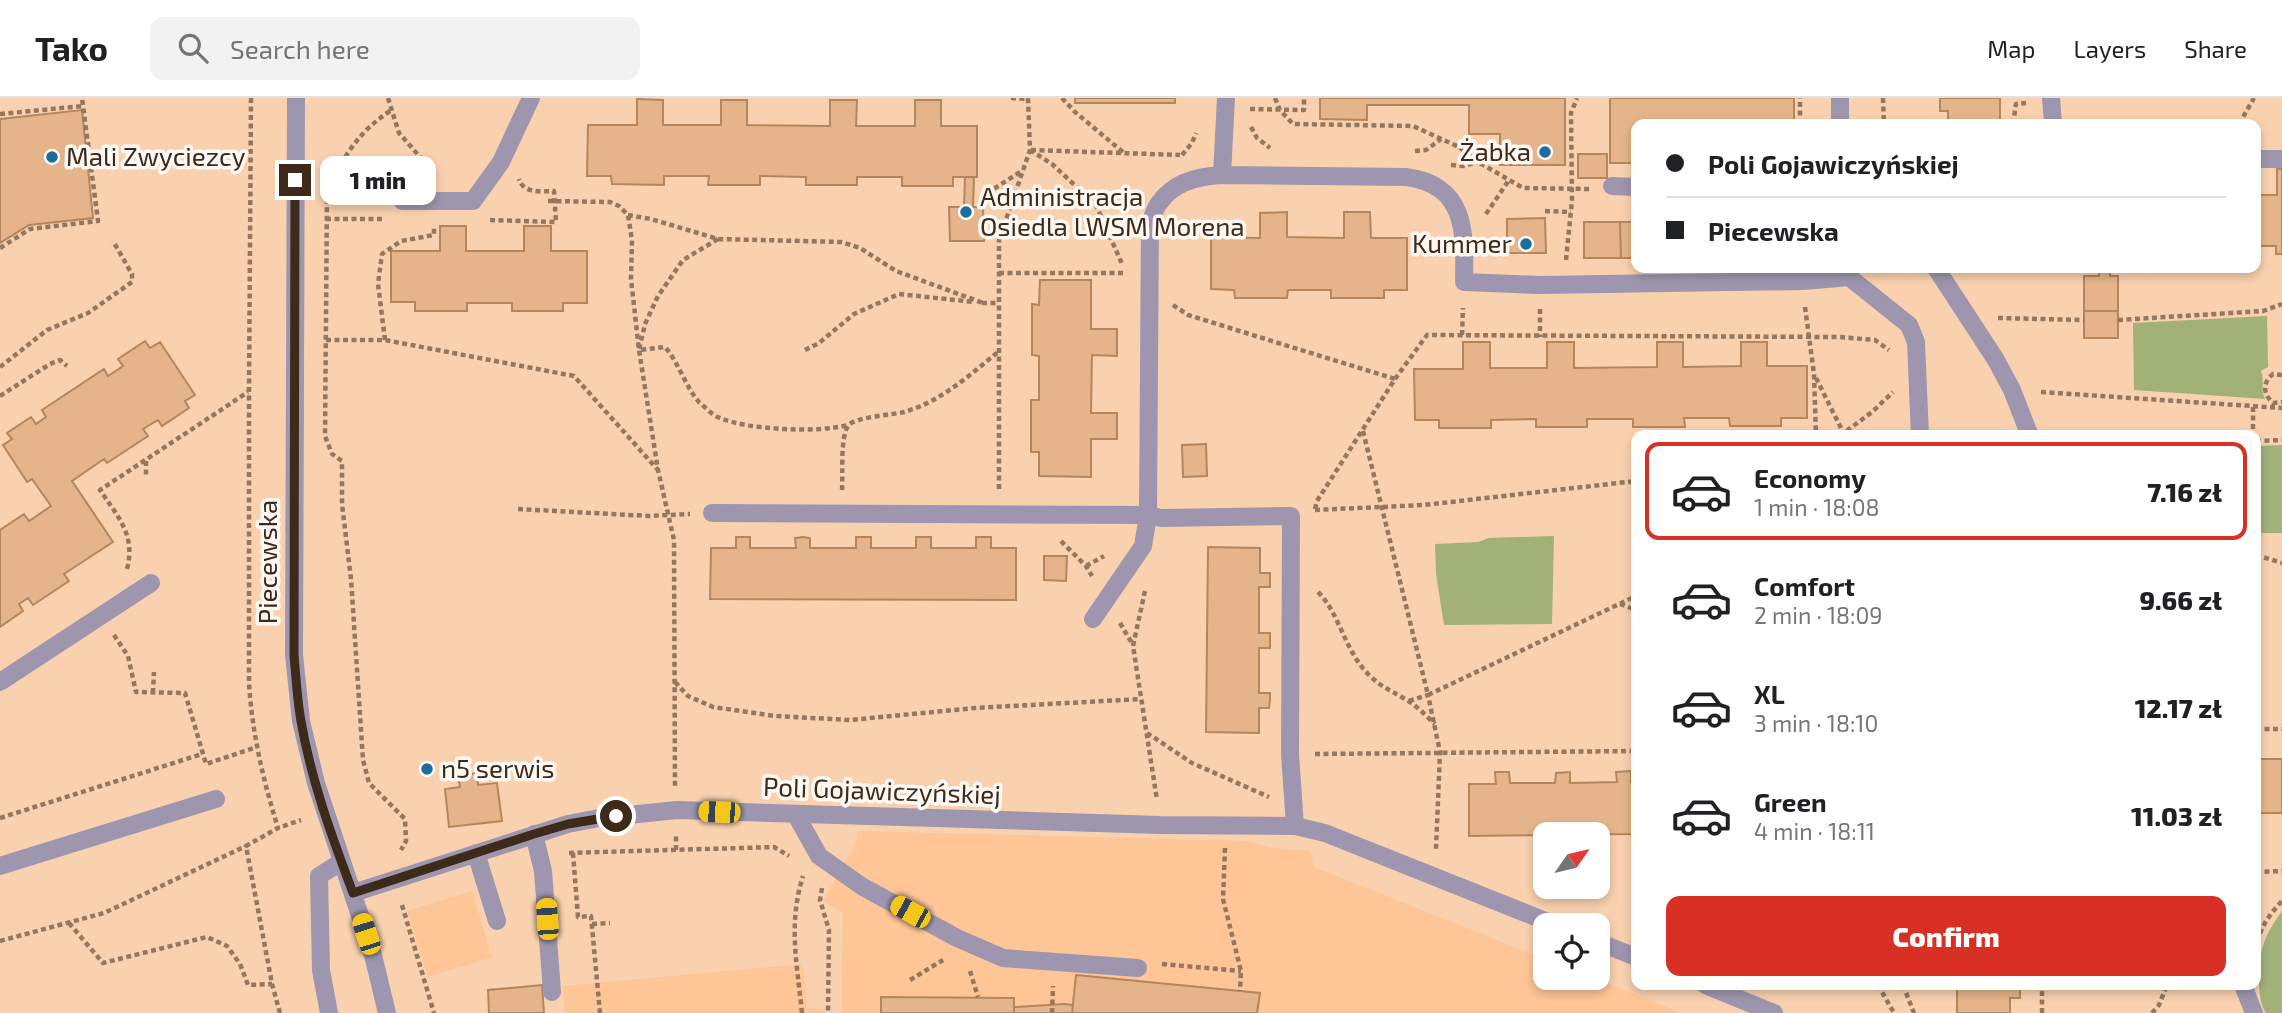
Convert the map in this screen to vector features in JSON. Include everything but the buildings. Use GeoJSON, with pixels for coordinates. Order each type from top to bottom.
{"type":"FeatureCollection","features":[{"type":"Feature","properties":{"kind":"street","name":"Piecewska"},"geometry":{"type":"LineString","coordinates":[[296,98],[294,655],[301,721],[324,811],[373,955],[387,1013]]}},
{"type":"Feature","properties":{"kind":"street"},"geometry":{"type":"LineString","coordinates":[[402,201],[473,201],[501,162],[531,98]]}},
{"type":"Feature","properties":{"kind":"street"},"geometry":{"type":"LineString","coordinates":[[1222,175],[1226,98]]}},
{"type":"Feature","properties":{"kind":"street"},"geometry":{"type":"LineString","coordinates":[[1840,98],[1840,119]]}},
{"type":"Feature","properties":{"kind":"street"},"geometry":{"type":"LineString","coordinates":[[2051,98],[2053,119]]}},
{"type":"Feature","properties":{"kind":"street"},"geometry":{"type":"LineString","coordinates":[[2261,159],[2282,159]]}},
{"type":"Feature","properties":{"kind":"street"},"geometry":{"type":"LineString","coordinates":[[1093,620],[1143,546],[1148,515],[1150,223],[1160,201],[1182,184],[1203,176],[1406,177],[1424,180],[1440,189],[1459,213],[1465,235],[1464,282],[1564,285],[1804,281],[1849,273],[1909,325],[1913,333],[1916,342],[1920,430]]}},
{"type":"Feature","properties":{"kind":"street"},"geometry":{"type":"LineString","coordinates":[[1612,186],[1631,187]]}},
{"type":"Feature","properties":{"kind":"street"},"geometry":{"type":"LineString","coordinates":[[1939,273],[1996,360],[2012,390],[2028,430]]}},
{"type":"Feature","properties":{"kind":"street"},"geometry":{"type":"LineString","coordinates":[[712,513],[1148,515],[1161,518],[1291,516],[1290,754],[1295,827]]}},
{"type":"Feature","properties":{"kind":"street"},"geometry":{"type":"LineString","coordinates":[[0,682],[151,583]]}},
{"type":"Feature","properties":{"kind":"street"},"geometry":{"type":"LineString","coordinates":[[0,866],[216,799]]}},
{"type":"Feature","properties":{"kind":"street","name":"Poli Gojawiczyńskiej"},"geometry":{"type":"LineString","coordinates":[[353,893],[534,834],[599,818],[677,810],[1295,827],[1325,833],[1533,916]]}},
{"type":"Feature","properties":{"kind":"street"},"geometry":{"type":"LineString","coordinates":[[796,815],[819,856],[863,887],[957,938],[1003,958],[1138,968]]}},
{"type":"Feature","properties":{"kind":"street"},"geometry":{"type":"LineString","coordinates":[[534,834],[543,871],[552,992]]}},
{"type":"Feature","properties":{"kind":"street"},"geometry":{"type":"LineString","coordinates":[[476,853],[497,920]]}},
{"type":"Feature","properties":{"kind":"street"},"geometry":{"type":"LineString","coordinates":[[329,1013],[321,970],[319,876],[341,862]]}},
{"type":"Feature","properties":{"kind":"street"},"geometry":{"type":"LineString","coordinates":[[1610,947],[1631,955]]}},
{"type":"Feature","properties":{"kind":"street"},"geometry":{"type":"LineString","coordinates":[[1717,990],[1774,1013]]}},
{"type":"Feature","properties":{"kind":"street"},"geometry":{"type":"LineString","coordinates":[[2245,990],[2254,1013]]}},
{"type":"Feature","properties":{"kind":"path"},"geometry":{"type":"LineString","coordinates":[[0,247],[30,229],[98,221],[82,98]]}},
{"type":"Feature","properties":{"kind":"path"},"geometry":{"type":"LineString","coordinates":[[251,98],[249,683],[251,720],[278,828]]}},
{"type":"Feature","properties":{"kind":"path"},"geometry":{"type":"LineString","coordinates":[[388,98],[399,133],[429,168],[462,200]]}},
{"type":"Feature","properties":{"kind":"path"},"geometry":{"type":"LineString","coordinates":[[1000,514],[999,240],[1030,150],[1027,98],[1012,98]]}},
{"type":"Feature","properties":{"kind":"path"},"geometry":{"type":"LineString","coordinates":[[1062,98],[1075,113],[1125,153]]}},
{"type":"Feature","properties":{"kind":"path"},"geometry":{"type":"LineString","coordinates":[[1275,98],[1280,110],[1293,124],[1413,126],[1459,147],[1478,162],[1523,188],[1603,189],[1612,186]]}},
{"type":"Feature","properties":{"kind":"path"},"geometry":{"type":"LineString","coordinates":[[1252,110],[1304,110],[1304,98]]}},
{"type":"Feature","properties":{"kind":"path"},"geometry":{"type":"LineString","coordinates":[[1564,285],[1572,212],[1572,113],[1577,98]]}},
{"type":"Feature","properties":{"kind":"path"},"geometry":{"type":"LineString","coordinates":[[1800,98],[1800,119]]}},
{"type":"Feature","properties":{"kind":"path"},"geometry":{"type":"LineString","coordinates":[[1883,98],[1884,119]]}},
{"type":"Feature","properties":{"kind":"path"},"geometry":{"type":"LineString","coordinates":[[2242,119],[2254,98]]}},
{"type":"Feature","properties":{"kind":"path"},"geometry":{"type":"LineString","coordinates":[[2014,119],[2016,104]]}},
{"type":"Feature","properties":{"kind":"path"},"geometry":{"type":"LineString","coordinates":[[0,114],[83,106]]}},
{"type":"Feature","properties":{"kind":"path"},"geometry":{"type":"LineString","coordinates":[[390,111],[373,122],[355,142],[336,171],[327,197],[326,436],[332,454],[342,461],[342,504],[351,579],[363,760],[369,783],[405,819],[406,841],[400,852]]}},
{"type":"Feature","properties":{"kind":"path"},"geometry":{"type":"LineString","coordinates":[[1246,119],[1257,138],[1279,151]]}},
{"type":"Feature","properties":{"kind":"path"},"geometry":{"type":"LineString","coordinates":[[1414,151],[1426,149],[1442,139]]}},
{"type":"Feature","properties":{"kind":"path"},"geometry":{"type":"LineString","coordinates":[[1030,150],[1181,155]]}},
{"type":"Feature","properties":{"kind":"path"},"geometry":{"type":"LineString","coordinates":[[1030,150],[1052,164],[1096,205],[1126,273],[1188,315],[1395,379]]}},
{"type":"Feature","properties":{"kind":"path"},"geometry":{"type":"LineString","coordinates":[[1464,166],[1478,162]]}},
{"type":"Feature","properties":{"kind":"path"},"geometry":{"type":"LineString","coordinates":[[91,165],[101,163]]}},
{"type":"Feature","properties":{"kind":"path"},"geometry":{"type":"LineString","coordinates":[[987,193],[1023,171]]}},
{"type":"Feature","properties":{"kind":"path"},"geometry":{"type":"LineString","coordinates":[[1490,207],[1509,180]]}},
{"type":"Feature","properties":{"kind":"path"},"geometry":{"type":"LineString","coordinates":[[554,191],[555,222]]}},
{"type":"Feature","properties":{"kind":"path"},"geometry":{"type":"LineString","coordinates":[[548,201],[610,202],[628,215],[718,239],[841,242],[860,248],[896,271],[983,303]]}},
{"type":"Feature","properties":{"kind":"path"},"geometry":{"type":"LineString","coordinates":[[1545,211],[1572,212]]}},
{"type":"Feature","properties":{"kind":"path"},"geometry":{"type":"LineString","coordinates":[[628,215],[632,240],[631,279],[639,350],[658,470],[674,540],[676,799]]}},
{"type":"Feature","properties":{"kind":"path"},"geometry":{"type":"LineString","coordinates":[[326,219],[383,219]]}},
{"type":"Feature","properties":{"kind":"path"},"geometry":{"type":"LineString","coordinates":[[385,340],[378,284],[382,254],[401,241],[434,234]]}},
{"type":"Feature","properties":{"kind":"path"},"geometry":{"type":"LineString","coordinates":[[639,350],[645,324],[658,296],[683,260],[718,239]]}},
{"type":"Feature","properties":{"kind":"path"},"geometry":{"type":"LineString","coordinates":[[0,367],[47,330],[88,313],[132,282],[132,274],[113,241]]}},
{"type":"Feature","properties":{"kind":"path"},"geometry":{"type":"LineString","coordinates":[[999,274],[1029,273]]}},
{"type":"Feature","properties":{"kind":"path"},"geometry":{"type":"LineString","coordinates":[[805,351],[855,314],[899,294],[999,303]]}},
{"type":"Feature","properties":{"kind":"path"},"geometry":{"type":"LineString","coordinates":[[2118,320],[2263,311],[2282,304]]}},
{"type":"Feature","properties":{"kind":"path"},"geometry":{"type":"LineString","coordinates":[[1969,319],[2002,317],[2084,320]]}},
{"type":"Feature","properties":{"kind":"path"},"geometry":{"type":"LineString","coordinates":[[1315,510],[1317,501],[1395,379],[1427,335],[1807,336],[1875,340],[1889,349],[1892,358]]}},
{"type":"Feature","properties":{"kind":"path"},"geometry":{"type":"LineString","coordinates":[[1807,336],[1814,374],[1816,430]]}},
{"type":"Feature","properties":{"kind":"path"},"geometry":{"type":"LineString","coordinates":[[326,340],[385,340],[574,376],[658,470]]}},
{"type":"Feature","properties":{"kind":"path"},"geometry":{"type":"LineString","coordinates":[[639,350],[665,347],[673,356],[698,401],[718,418],[749,426],[820,430],[922,406],[948,391],[999,352]]}},
{"type":"Feature","properties":{"kind":"path"},"geometry":{"type":"LineString","coordinates":[[0,397],[60,360],[67,366]]}},
{"type":"Feature","properties":{"kind":"path"},"geometry":{"type":"LineString","coordinates":[[1814,374],[1841,430]]}},
{"type":"Feature","properties":{"kind":"path"},"geometry":{"type":"LineString","coordinates":[[2280,405],[2270,400],[2265,383],[2273,374],[2282,375]]}},
{"type":"Feature","properties":{"kind":"path"},"geometry":{"type":"LineString","coordinates":[[1849,430],[1896,389],[1896,401]]}},
{"type":"Feature","properties":{"kind":"path"},"geometry":{"type":"LineString","coordinates":[[2012,390],[2253,407],[2280,405]]}},
{"type":"Feature","properties":{"kind":"path"},"geometry":{"type":"LineString","coordinates":[[125,574],[131,554],[127,531],[100,491],[248,392]]}},
{"type":"Feature","properties":{"kind":"path"},"geometry":{"type":"LineString","coordinates":[[2253,407],[2253,430]]}},
{"type":"Feature","properties":{"kind":"path"},"geometry":{"type":"LineString","coordinates":[[842,481],[848,425]]}},
{"type":"Feature","properties":{"kind":"path"},"geometry":{"type":"LineString","coordinates":[[1363,431],[1440,751],[1436,852],[1428,873]]}},
{"type":"Feature","properties":{"kind":"path"},"geometry":{"type":"LineString","coordinates":[[2261,441],[2282,440]]}},
{"type":"Feature","properties":{"kind":"path"},"geometry":{"type":"LineString","coordinates":[[145,460],[146,476]]}},
{"type":"Feature","properties":{"kind":"path"},"geometry":{"type":"LineString","coordinates":[[1291,516],[1302,511],[1424,505],[1631,482]]}},
{"type":"Feature","properties":{"kind":"path"},"geometry":{"type":"LineString","coordinates":[[518,509],[579,514],[712,513]]}},
{"type":"Feature","properties":{"kind":"path"},"geometry":{"type":"LineString","coordinates":[[2261,557],[2282,563]]}},
{"type":"Feature","properties":{"kind":"path"},"geometry":{"type":"LineString","coordinates":[[1291,568],[1328,602],[1352,654],[1370,676],[1393,694],[1409,701],[1435,724]]}},
{"type":"Feature","properties":{"kind":"path"},"geometry":{"type":"LineString","coordinates":[[1409,701],[1428,695],[1631,598]]}},
{"type":"Feature","properties":{"kind":"path"},"geometry":{"type":"LineString","coordinates":[[1619,604],[1631,608]]}},
{"type":"Feature","properties":{"kind":"path"},"geometry":{"type":"LineString","coordinates":[[101,616],[128,656],[136,692],[186,693],[206,764],[257,747]]}},
{"type":"Feature","properties":{"kind":"path"},"geometry":{"type":"LineString","coordinates":[[1133,646],[1160,825]]}},
{"type":"Feature","properties":{"kind":"path"},"geometry":{"type":"LineString","coordinates":[[153,693],[154,672]]}},
{"type":"Feature","properties":{"kind":"path"},"geometry":{"type":"LineString","coordinates":[[674,682],[688,696],[713,707],[775,716],[850,720],[975,708],[1141,699]]}},
{"type":"Feature","properties":{"kind":"path"},"geometry":{"type":"LineString","coordinates":[[2261,729],[2282,729]]}},
{"type":"Feature","properties":{"kind":"path"},"geometry":{"type":"LineString","coordinates":[[1147,733],[1192,763],[1293,806]]}},
{"type":"Feature","properties":{"kind":"path"},"geometry":{"type":"LineString","coordinates":[[1290,754],[1631,751]]}},
{"type":"Feature","properties":{"kind":"path"},"geometry":{"type":"LineString","coordinates":[[0,818],[202,754]]}},
{"type":"Feature","properties":{"kind":"path"},"geometry":{"type":"LineString","coordinates":[[0,941],[104,913],[246,846],[278,828],[324,811]]}},
{"type":"Feature","properties":{"kind":"path"},"geometry":{"type":"LineString","coordinates":[[246,846],[280,1013]]}},
{"type":"Feature","properties":{"kind":"path"},"geometry":{"type":"LineString","coordinates":[[564,853],[774,847]]}},
{"type":"Feature","properties":{"kind":"path"},"geometry":{"type":"LineString","coordinates":[[573,853],[578,917],[591,916],[600,1013]]}},
{"type":"Feature","properties":{"kind":"path"},"geometry":{"type":"LineString","coordinates":[[1225,853],[1223,900],[1241,971],[1240,991]]}},
{"type":"Feature","properties":{"kind":"path"},"geometry":{"type":"LineString","coordinates":[[802,1013],[793,924],[796,899],[806,866]]}},
{"type":"Feature","properties":{"kind":"path"},"geometry":{"type":"LineString","coordinates":[[2261,872],[2282,872]]}},
{"type":"Feature","properties":{"kind":"path"},"geometry":{"type":"LineString","coordinates":[[824,876],[820,900],[829,930],[828,1013]]}},
{"type":"Feature","properties":{"kind":"path"},"geometry":{"type":"LineString","coordinates":[[2261,933],[2263,926],[2282,901]]}},
{"type":"Feature","properties":{"kind":"path"},"geometry":{"type":"LineString","coordinates":[[401,906],[434,1013]]}},
{"type":"Feature","properties":{"kind":"path"},"geometry":{"type":"LineString","coordinates":[[69,923],[103,963],[207,937],[228,946],[240,964],[248,985],[272,984]]}},
{"type":"Feature","properties":{"kind":"path"},"geometry":{"type":"LineString","coordinates":[[592,924],[610,923]]}},
{"type":"Feature","properties":{"kind":"path"},"geometry":{"type":"LineString","coordinates":[[910,979],[953,954]]}},
{"type":"Feature","properties":{"kind":"path"},"geometry":{"type":"LineString","coordinates":[[1173,965],[1241,971]]}},
{"type":"Feature","properties":{"kind":"path"},"geometry":{"type":"LineString","coordinates":[[1881,990],[1894,1013]]}},
{"type":"Feature","properties":{"kind":"path"},"geometry":{"type":"LineString","coordinates":[[1905,990],[1914,1013]]}},
{"type":"Feature","properties":{"kind":"path"},"geometry":{"type":"LineString","coordinates":[[2042,990],[2042,1013]]}},
{"type":"Feature","properties":{"kind":"path"},"geometry":{"type":"LineString","coordinates":[[2152,1013],[2159,1005],[2165,990]]}},
{"type":"Feature","properties":{"kind":"shaded area"},"geometry":{"type":"Polygon","coordinates":[[[858,831],[1248,841],[1268,847],[1310,851],[1314,867],[1533,954],[1533,990],[1610,990],[1610,984],[1681,1013],[841,1013],[843,913],[823,901],[856,842],[858,831]]]}},
{"type":"Feature","properties":{"kind":"shaded area"},"geometry":{"type":"Polygon","coordinates":[[[472,891],[492,957],[428,977],[407,911],[472,891]]]}},
{"type":"Feature","properties":{"kind":"shaded area"},"geometry":{"type":"Polygon","coordinates":[[[803,964],[807,1008],[825,1009],[825,1013],[565,1013],[563,986],[803,964]]]}},
{"type":"Feature","properties":{"kind":"green space"},"geometry":{"type":"Polygon","coordinates":[[[2267,316],[2268,367],[2261,371],[2265,399],[2134,390],[2133,323],[2267,316]]]}},
{"type":"Feature","properties":{"kind":"green space"},"geometry":{"type":"Polygon","coordinates":[[[2282,445],[2282,533],[2261,533],[2261,446],[2282,445]]]}},
{"type":"Feature","properties":{"kind":"green space"},"geometry":{"type":"Polygon","coordinates":[[[1554,536],[1552,624],[1444,625],[1436,574],[1435,544],[1478,542],[1489,538],[1554,536]]]}},
{"type":"Feature","properties":{"kind":"green space"},"geometry":{"type":"Polygon","coordinates":[[[2282,911],[2282,1013],[2266,1013],[2259,990],[2261,956],[2274,923],[2282,911]]]}},
{"type":"Feature","properties":{"kind":"place","name":"Żabka"},"geometry":{"type":"Point","coordinates":[1545,152]}},
{"type":"Feature","properties":{"kind":"place","name":"Mali Zwyciezcy"},"geometry":{"type":"Point","coordinates":[52,157]}},
{"type":"Feature","properties":{"kind":"place","name":"Administracja Osiedla LWSM Morena"},"geometry":{"type":"Point","coordinates":[966,212]}},
{"type":"Feature","properties":{"kind":"place","name":"Kummer"},"geometry":{"type":"Point","coordinates":[1526,244]}},
{"type":"Feature","properties":{"kind":"place","name":"n5 serwis"},"geometry":{"type":"Point","coordinates":[427,769]}},
{"type":"Feature","properties":{"kind":"route"},"geometry":{"type":"LineString","coordinates":[[295,180],[294,655],[301,721],[324,811],[353,893],[568,824],[616,816]]}}]}
